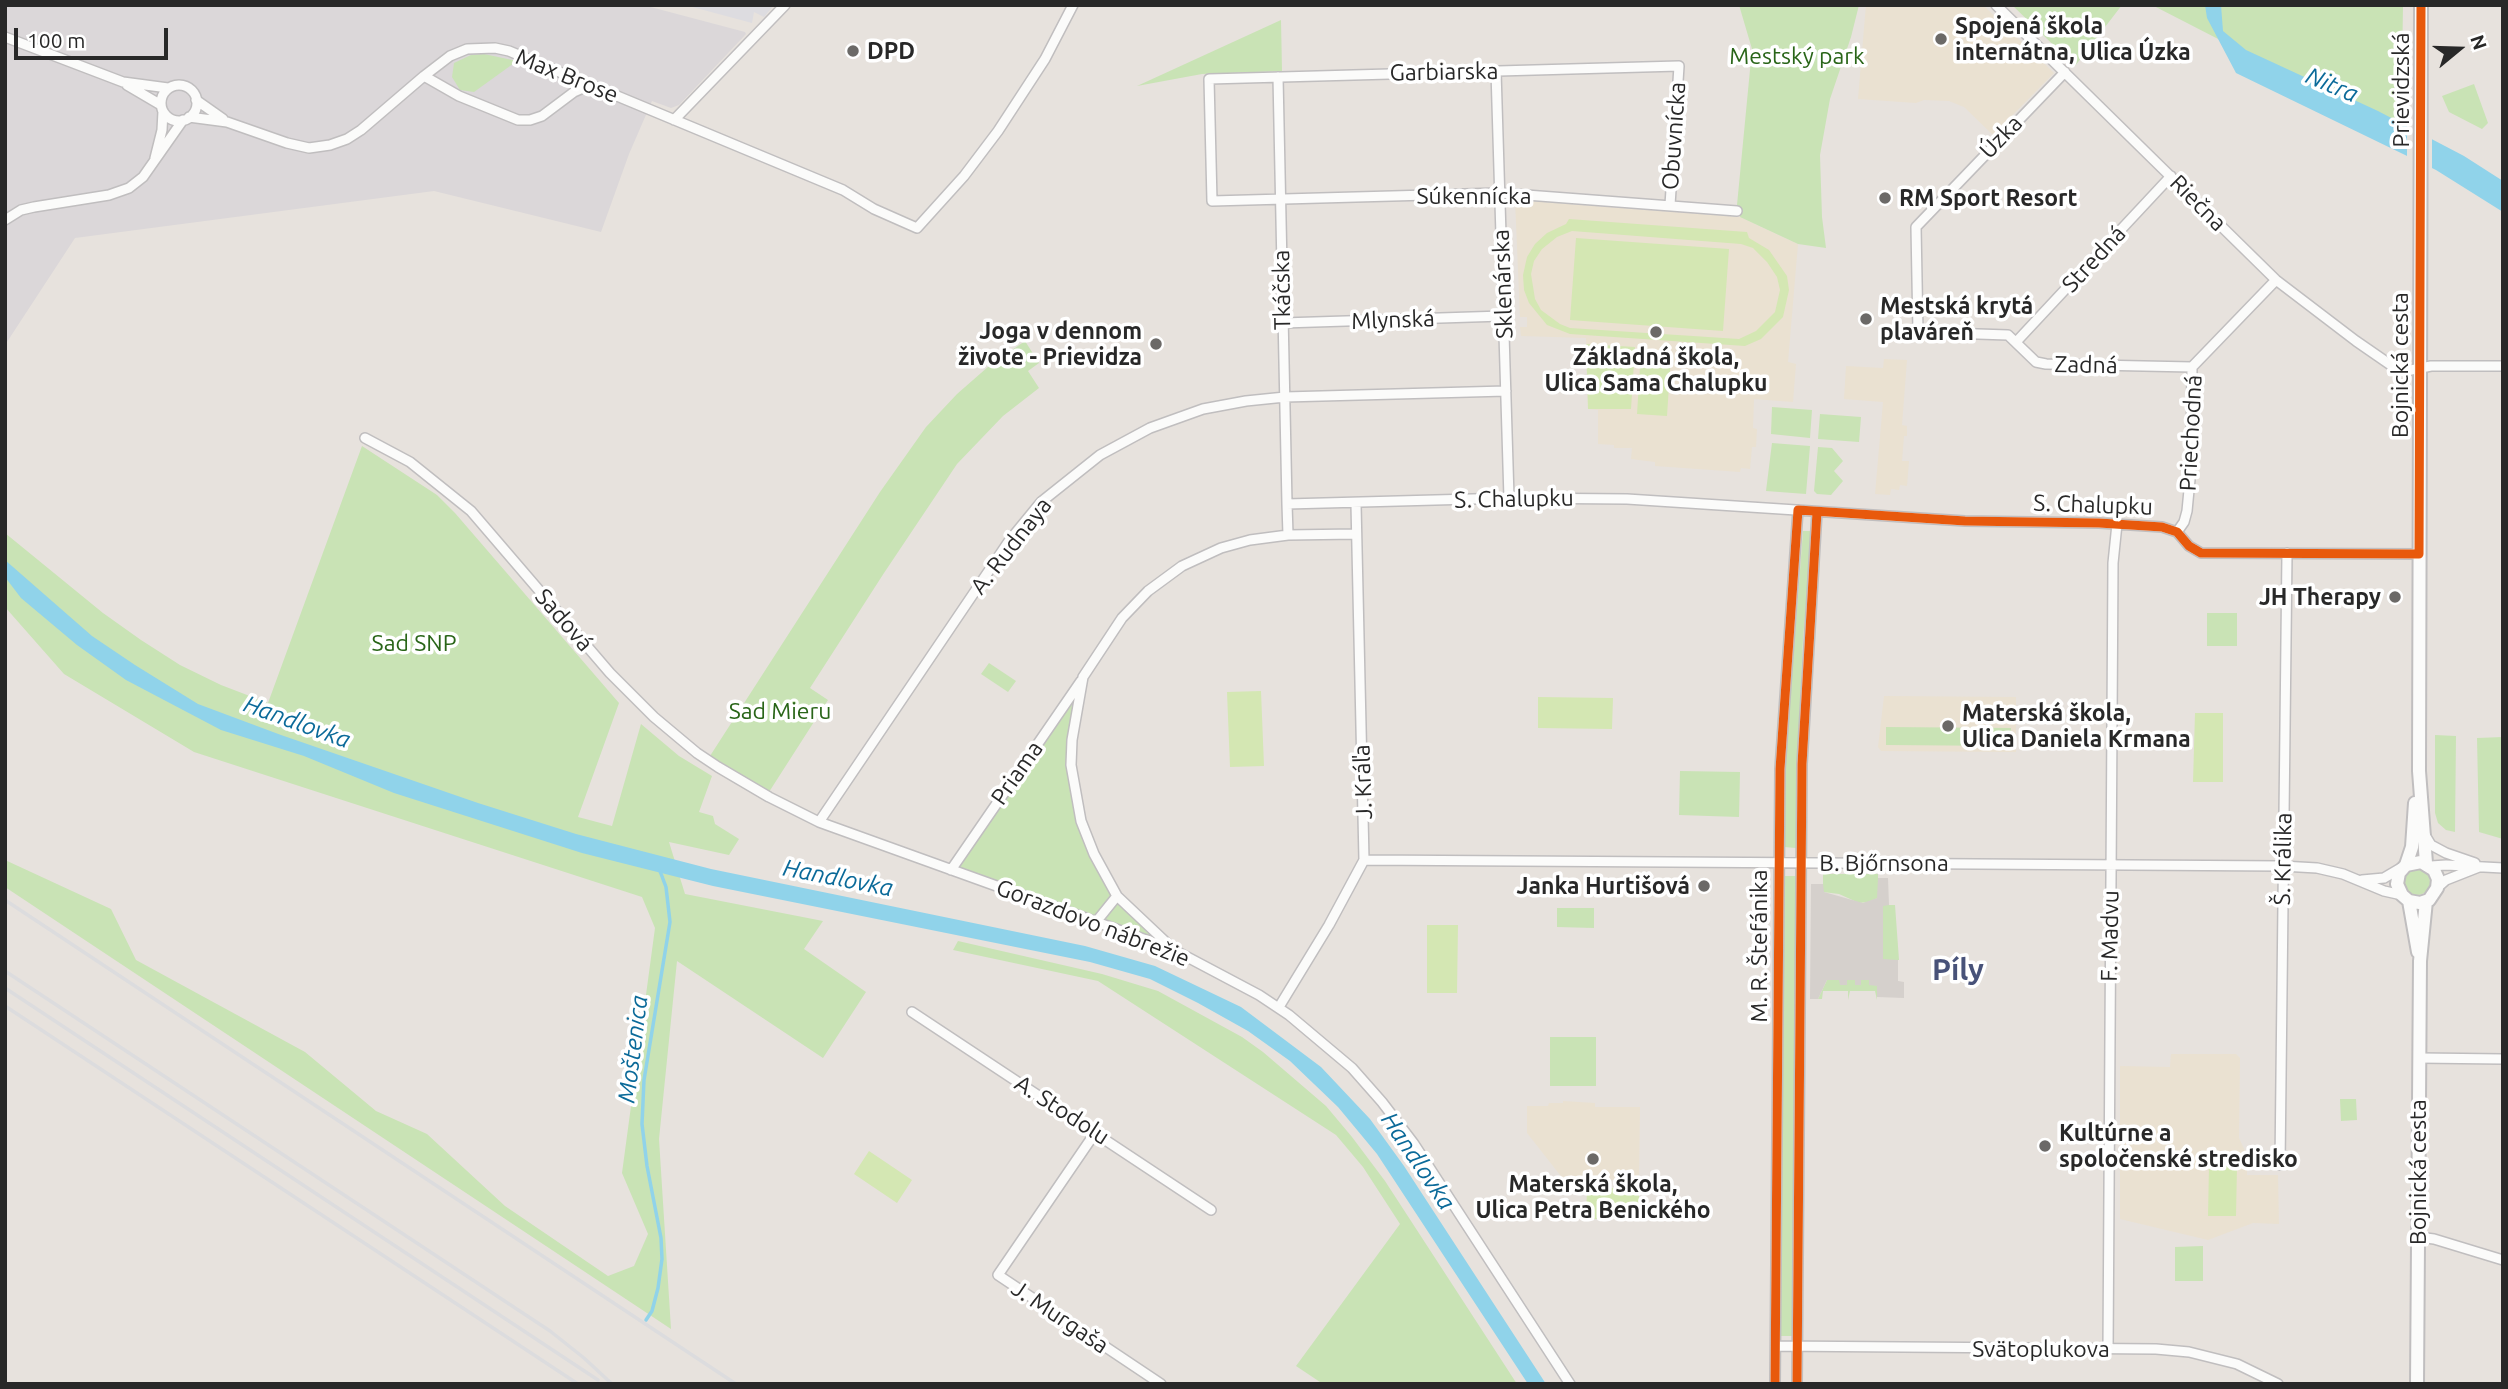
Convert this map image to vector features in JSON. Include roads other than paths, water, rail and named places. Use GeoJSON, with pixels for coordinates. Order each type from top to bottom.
{"type":"FeatureCollection","features":[{"type":"Feature","properties":{"kind":"street"},"geometry":{"type":"LineString","coordinates":[[674,120],[785,5]]}},
{"type":"Feature","properties":{"kind":"street","name":"Max Brose"},"geometry":{"type":"LineString","coordinates":[[123,82],[168,88],[178,85],[187,87],[196,100],[227,122],[287,144],[309,148],[330,145],[361,130],[450,56],[467,49],[495,48],[509,51],[843,190],[874,209],[917,228],[964,176],[998,131],[1045,59],[1073,5]]}},
{"type":"Feature","properties":{"kind":"street","name":"Riečna"},"geometry":{"type":"LineString","coordinates":[[1996,5],[2276,280],[2398,370],[2431,366],[2503,366]]}},
{"type":"Feature","properties":{"kind":"street","name":"Prievidzská"},"geometry":{"type":"LineString","coordinates":[[2419,175],[2421,5]]}},
{"type":"Feature","properties":{"kind":"street","name":"Max Brose"},"geometry":{"type":"LineString","coordinates":[[5,37],[123,82],[162,108],[170,118],[227,122]]}},
{"type":"Feature","properties":{"kind":"street","name":"Garbiarska"},"geometry":{"type":"LineString","coordinates":[[1212,201],[1209,79],[1679,66]]}},
{"type":"Feature","properties":{"kind":"street","name":"Obuvnícka"},"geometry":{"type":"LineString","coordinates":[[1670,205],[1679,66]]}},
{"type":"Feature","properties":{"kind":"street","name":"Sklenárska"},"geometry":{"type":"LineString","coordinates":[[1496,71],[1509,498]]}},
{"type":"Feature","properties":{"kind":"street","name":"Úzka"},"geometry":{"type":"LineString","coordinates":[[1917,280],[1916,227],[1920,221],[2065,72]]}},
{"type":"Feature","properties":{"kind":"street"},"geometry":{"type":"LineString","coordinates":[[424,76],[459,96],[518,120],[542,116],[574,92],[590,85]]}},
{"type":"Feature","properties":{"kind":"street","name":"Tkáčska"},"geometry":{"type":"LineString","coordinates":[[1278,77],[1287,504]]}},
{"type":"Feature","properties":{"kind":"street"},"geometry":{"type":"LineString","coordinates":[[154,163],[162,130],[162,96],[168,88]]}},
{"type":"Feature","properties":{"kind":"street"},"geometry":{"type":"LineString","coordinates":[[5,220],[34,206],[109,195],[129,188],[143,177],[195,110],[196,100]]}},
{"type":"Feature","properties":{"kind":"street","name":"Bojnická cesta"},"geometry":{"type":"LineString","coordinates":[[2419,175],[2419,771],[2429,865],[2438,879],[2437,888]]}},
{"type":"Feature","properties":{"kind":"street","name":"Stredná"},"geometry":{"type":"LineString","coordinates":[[2017,341],[2171,176]]}},
{"type":"Feature","properties":{"kind":"street","name":"Súkennícka"},"geometry":{"type":"LineString","coordinates":[[1212,201],[1500,194],[1737,211]]}},
{"type":"Feature","properties":{"kind":"street","name":"Zadná"},"geometry":{"type":"LineString","coordinates":[[1917,280],[1918,332],[2008,335],[2036,362],[2046,364],[2192,367]]}},
{"type":"Feature","properties":{"kind":"street","name":"Priechodná"},"geometry":{"type":"LineString","coordinates":[[2177,533],[2187,511],[2191,469],[2192,367],[2276,280]]}},
{"type":"Feature","properties":{"kind":"street","name":"Mlynská"},"geometry":{"type":"LineString","coordinates":[[1283,323],[1503,316]]}},
{"type":"Feature","properties":{"kind":"street","name":"A. Rudnaya"},"geometry":{"type":"LineString","coordinates":[[819,822],[992,563],[1041,502],[1092,460],[1150,428],[1203,409],[1246,401],[1285,397],[1506,391]]}},
{"type":"Feature","properties":{"kind":"street","name":"Sadová"},"geometry":{"type":"LineString","coordinates":[[365,438],[410,462],[471,511],[561,619],[654,716],[697,753],[769,797]]}},
{"type":"Feature","properties":{"kind":"street","name":"S. Chalupku"},"geometry":{"type":"LineString","coordinates":[[1287,504],[1509,498],[1627,499],[1965,521],[2162,527],[2177,533],[2189,546],[2201,553],[2419,554]]}},
{"type":"Feature","properties":{"kind":"street"},"geometry":{"type":"LineString","coordinates":[[1287,504],[1288,535],[1356,534],[1356,504]]}},
{"type":"Feature","properties":{"kind":"street","name":"M. R. Štefánika"},"geometry":{"type":"LineString","coordinates":[[1775,1384],[1780,762],[1798,510]]}},
{"type":"Feature","properties":{"kind":"street","name":"M. R. Štefánika"},"geometry":{"type":"LineString","coordinates":[[1797,1384],[1801,764],[1817,512]]}},
{"type":"Feature","properties":{"kind":"street","name":"F. Madvu"},"geometry":{"type":"LineString","coordinates":[[2108,1349],[2113,564],[2118,524]]}},
{"type":"Feature","properties":{"kind":"street","name":"J. Kráľa"},"geometry":{"type":"LineString","coordinates":[[1279,1007],[1329,925],[1364,860],[1356,534]]}},
{"type":"Feature","properties":{"kind":"street","name":"Priama"},"geometry":{"type":"LineString","coordinates":[[951,870],[1122,618],[1148,591],[1182,566],[1232,544],[1288,535]]}},
{"type":"Feature","properties":{"kind":"street","name":"Š. Králika"},"geometry":{"type":"LineString","coordinates":[[2280,1165],[2287,553]]}},
{"type":"Feature","properties":{"kind":"street"},"geometry":{"type":"LineString","coordinates":[[1083,677],[1072,740],[1071,765],[1081,821],[1094,854],[1117,897],[1174,950]]}},
{"type":"Feature","properties":{"kind":"street","name":"Bojnická cesta"},"geometry":{"type":"LineString","coordinates":[[2419,771],[2413,838],[2397,880],[2405,898],[2420,961]]}},
{"type":"Feature","properties":{"kind":"street","name":"Gorazdovo nábrežie"},"geometry":{"type":"LineString","coordinates":[[769,797],[819,822],[1174,950],[1279,1007],[1344,1061],[1382,1102],[1414,1144],[1570,1384]]}},
{"type":"Feature","properties":{"kind":"street"},"geometry":{"type":"LineString","coordinates":[[2424,832],[2431,845],[2483,866]]}},
{"type":"Feature","properties":{"kind":"street","name":"B. Bjőrnsona"},"geometry":{"type":"LineString","coordinates":[[1364,860],[2282,866],[2316,868],[2360,880],[2405,898]]}},
{"type":"Feature","properties":{"kind":"street"},"geometry":{"type":"LineString","coordinates":[[2404,866],[2416,861],[2429,865],[2503,868]]}},
{"type":"Feature","properties":{"kind":"street","name":"B. Bjőrnsona"},"geometry":{"type":"LineString","coordinates":[[2360,880],[2384,878],[2404,866]]}},
{"type":"Feature","properties":{"kind":"street"},"geometry":{"type":"LineString","coordinates":[[2405,898],[2416,903],[2426,901],[2446,880],[2483,866]]}},
{"type":"Feature","properties":{"kind":"street"},"geometry":{"type":"LineString","coordinates":[[1096,922],[1117,897]]}},
{"type":"Feature","properties":{"kind":"street","name":"Bojnická cesta"},"geometry":{"type":"LineString","coordinates":[[2417,1384],[2420,961],[2426,901]]}},
{"type":"Feature","properties":{"kind":"street","name":"A. Stodolu"},"geometry":{"type":"LineString","coordinates":[[912,1012],[1211,1210]]}},
{"type":"Feature","properties":{"kind":"street"},"geometry":{"type":"LineString","coordinates":[[2419,1058],[2503,1059]]}},
{"type":"Feature","properties":{"kind":"street","name":"J. Murgaša"},"geometry":{"type":"LineString","coordinates":[[1095,1133],[998,1275],[1161,1384]]}},
{"type":"Feature","properties":{"kind":"street"},"geometry":{"type":"LineString","coordinates":[[2418,1237],[2434,1239],[2503,1260]]}},
{"type":"Feature","properties":{"kind":"street"},"geometry":{"type":"LineString","coordinates":[[1776,1346],[1797,1347]]}},
{"type":"Feature","properties":{"kind":"street","name":"Svätoplukova"},"geometry":{"type":"LineString","coordinates":[[1797,1347],[2189,1352],[2237,1364],[2278,1384]]}},
{"type":"Feature","properties":{"kind":"water"},"geometry":{"type":"Polygon","coordinates":[[[2205,5],[2221,5],[2223,31],[2246,50],[2378,111],[2464,156],[2503,181],[2503,212],[2436,170],[2236,73],[2207,18],[2205,5]]]}},
{"type":"Feature","properties":{"kind":"water"},"geometry":{"type":"Polygon","coordinates":[[[5,560],[92,636],[135,665],[198,704],[281,735],[576,834],[711,869],[1085,946],[1155,966],[1241,1007],[1321,1067],[1370,1119],[1404,1166],[1546,1384],[1528,1384],[1377,1154],[1338,1107],[1290,1061],[1248,1031],[1198,1003],[1150,979],[1090,962],[713,886],[582,853],[394,793],[304,756],[221,730],[126,680],[77,645],[21,598],[5,577],[5,560]]]}},
{"type":"Feature","properties":{"kind":"waterway","name":"Moštenica"},"geometry":{"type":"LineString","coordinates":[[646,1320],[652,1311],[662,1259],[642,1124],[644,1080],[670,922],[666,887],[660,871]]}},
{"type":"Feature","properties":{"kind":"railway"},"geometry":{"type":"LineString","coordinates":[[5,900],[736,1384]]}},
{"type":"Feature","properties":{"kind":"railway"},"geometry":{"type":"LineString","coordinates":[[5,971],[550,1331],[612,1384]]}},
{"type":"Feature","properties":{"kind":"railway"},"geometry":{"type":"LineString","coordinates":[[5,988],[598,1380]]}},
{"type":"Feature","properties":{"kind":"railway"},"geometry":{"type":"LineString","coordinates":[[5,1006],[578,1384]]}},
{"type":"Feature","properties":{"kind":"place","name":"Spojená škola internátna, Ulica Úzka"},"geometry":{"type":"Point","coordinates":[1941,39]}},
{"type":"Feature","properties":{"kind":"place","name":"DPD"},"geometry":{"type":"Point","coordinates":[853,51]}},
{"type":"Feature","properties":{"kind":"place","name":"RM Sport Resort"},"geometry":{"type":"Point","coordinates":[1885,198]}},
{"type":"Feature","properties":{"kind":"place","name":"Mestská krytá plaváreň"},"geometry":{"type":"Point","coordinates":[1866,319]}},
{"type":"Feature","properties":{"kind":"place","name":"Základná škola, Ulica Sama Chalupku"},"geometry":{"type":"Point","coordinates":[1656,332]}},
{"type":"Feature","properties":{"kind":"place","name":"Joga v dennom živote - Prievidza"},"geometry":{"type":"Point","coordinates":[1156,344]}},
{"type":"Feature","properties":{"kind":"place","name":"JH Therapy"},"geometry":{"type":"Point","coordinates":[2395,597]}},
{"type":"Feature","properties":{"kind":"place","name":"Materská škola, Ulica Daniela Krmana"},"geometry":{"type":"Point","coordinates":[1948,726]}},
{"type":"Feature","properties":{"kind":"place","name":"Janka Hurtišová"},"geometry":{"type":"Point","coordinates":[1704,886]}},
{"type":"Feature","properties":{"kind":"place","name":"Kultúrne a spoločenské stredisko"},"geometry":{"type":"Point","coordinates":[2045,1146]}},
{"type":"Feature","properties":{"kind":"place","name":"Materská škola, Ulica Petra Benického"},"geometry":{"type":"Point","coordinates":[1593,1159]}},
{"type":"Feature","properties":{"kind":"district","name":"Píly"},"geometry":{"type":"Point","coordinates":[1958,970]}},
{"type":"Feature","properties":{"kind":"park label","name":"Mestský park"},"geometry":{"type":"Point","coordinates":[1797,56]}},
{"type":"Feature","properties":{"kind":"park label","name":"Sad SNP"},"geometry":{"type":"Point","coordinates":[414,643]}},
{"type":"Feature","properties":{"kind":"park label","name":"Sad Mieru"},"geometry":{"type":"Point","coordinates":[780,711]}},
{"type":"Feature","properties":{"kind":"water label","name":"Nitra"},"geometry":{"type":"Point","coordinates":[2332,85]}},
{"type":"Feature","properties":{"kind":"water label","name":"Handlovka"},"geometry":{"type":"Point","coordinates":[297,722]}},
{"type":"Feature","properties":{"kind":"water label","name":"Handlovka"},"geometry":{"type":"Point","coordinates":[838,878]}},
{"type":"Feature","properties":{"kind":"water label","name":"Handlovka"},"geometry":{"type":"Point","coordinates":[1418,1161]}}]}
